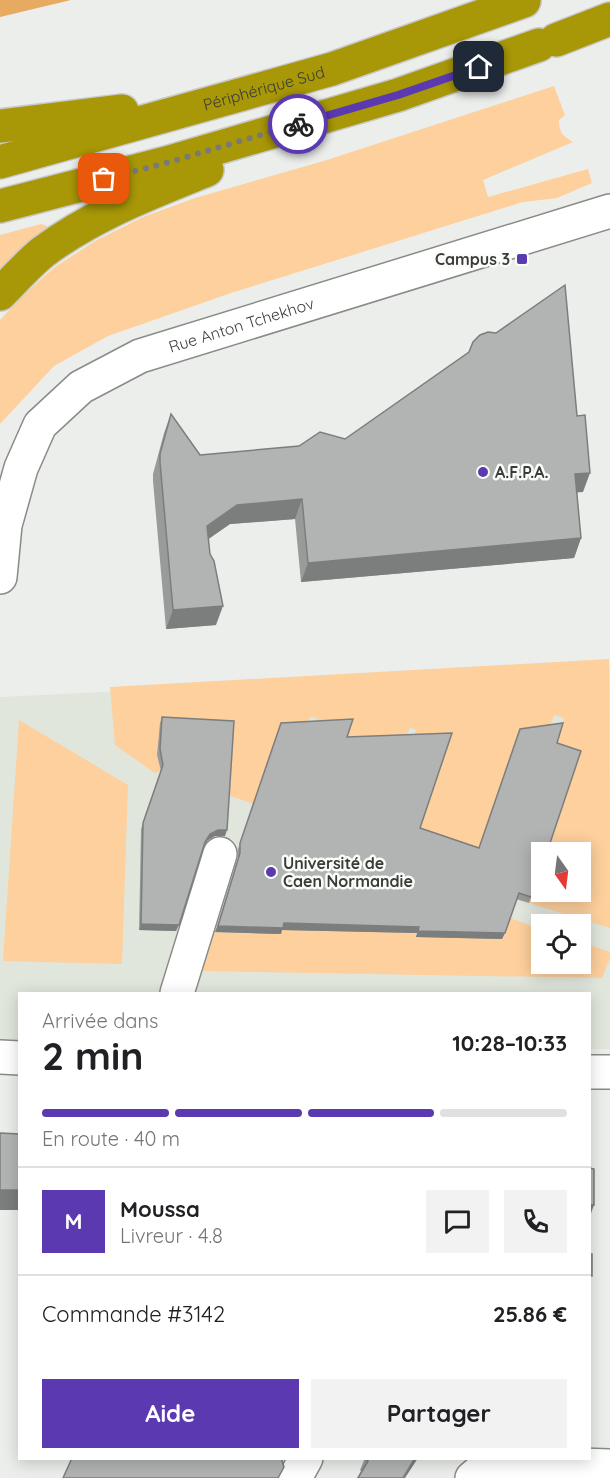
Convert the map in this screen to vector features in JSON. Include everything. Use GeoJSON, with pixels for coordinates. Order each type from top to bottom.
{"type":"FeatureCollection","features":[{"type":"Feature","properties":{"kind":"highway","name":"Périphérique Sud"},"geometry":{"type":"LineString","coordinates":[[0,162],[332,69],[525,1]]}},
{"type":"Feature","properties":{"kind":"highway"},"geometry":{"type":"LineString","coordinates":[[0,294],[42,253],[96,218],[159,189],[398,95],[610,19]]}},
{"type":"Feature","properties":{"kind":"highway"},"geometry":{"type":"LineString","coordinates":[[0,207],[166,163],[398,95]]}},
{"type":"Feature","properties":{"kind":"highway"},"geometry":{"type":"LineString","coordinates":[[0,126],[225,99]]}},
{"type":"Feature","properties":{"kind":"street","name":"Rue Anton Tchekhov"},"geometry":{"type":"LineString","coordinates":[[0,577],[5,525],[21,468],[40,425],[81,387],[140,357],[610,210]]}},
{"type":"Feature","properties":{"kind":"street"},"geometry":{"type":"LineString","coordinates":[[177,992],[220,854]]}},
{"type":"Feature","properties":{"kind":"street"},"geometry":{"type":"LineString","coordinates":[[0,1058],[18,1058]]}},
{"type":"Feature","properties":{"kind":"street"},"geometry":{"type":"LineString","coordinates":[[591,1072],[610,1072]]}},
{"type":"Feature","properties":{"kind":"street"},"geometry":{"type":"LineString","coordinates":[[295,1478],[305,1460]]}},
{"type":"Feature","properties":{"kind":"street"},"geometry":{"type":"LineString","coordinates":[[472,1478],[491,1462],[610,1466]]}},
{"type":"Feature","properties":{"kind":"shaded area"},"geometry":{"type":"Polygon","coordinates":[[[0,0],[71,0],[0,17],[0,0]]]}},
{"type":"Feature","properties":{"kind":"shaded area"},"geometry":{"type":"Polygon","coordinates":[[[554,86],[565,115],[559,120],[561,131],[573,142],[483,180],[488,197],[588,169],[592,183],[557,198],[523,202],[231,293],[108,336],[54,366],[0,424],[0,320],[22,296],[55,267],[95,241],[143,217],[195,198],[327,160],[554,86]]]}},
{"type":"Feature","properties":{"kind":"shaded area"},"geometry":{"type":"Polygon","coordinates":[[[41,224],[47,226],[45,233],[0,272],[0,235],[41,224]]]}},
{"type":"Feature","properties":{"kind":"shaded area"},"geometry":{"type":"Polygon","coordinates":[[[609,659],[610,928],[591,922],[591,914],[565,914],[529,903],[531,897],[531,902],[591,902],[591,842],[547,842],[554,750],[564,718],[554,715],[548,731],[517,736],[470,876],[418,859],[413,740],[416,730],[410,727],[405,741],[346,835],[313,728],[317,718],[310,717],[306,728],[254,804],[210,789],[157,755],[161,771],[155,773],[115,745],[110,687],[609,659]]]}},
{"type":"Feature","properties":{"kind":"shaded area","name":"Université de Caen Normandie"},"geometry":{"type":"Polygon","coordinates":[[[610,668],[610,1049],[591,1049],[591,992],[18,992],[18,1045],[0,1045],[0,697],[610,668]]]}},
{"type":"Feature","properties":{"kind":"shaded area"},"geometry":{"type":"Polygon","coordinates":[[[19,720],[128,785],[122,964],[3,961],[19,720]]]}},
{"type":"Feature","properties":{"kind":"shaded area"},"geometry":{"type":"Polygon","coordinates":[[[298,880],[421,922],[416,936],[510,918],[531,925],[531,974],[591,974],[591,945],[610,952],[610,958],[602,978],[199,971],[210,932],[281,934],[298,880]]]}},
{"type":"Feature","properties":{"kind":"building","name":"A.F.P.A."},"geometry":{"type":"Polygon","coordinates":[[[565,285],[577,416],[585,415],[590,473],[575,474],[581,538],[308,563],[302,499],[237,505],[207,526],[210,554],[214,561],[223,606],[173,610],[160,462],[171,414],[200,455],[299,446],[320,432],[345,439],[469,352],[473,342],[480,335],[488,332],[496,333],[565,285]]]}},
{"type":"Feature","properties":{"kind":"building"},"geometry":{"type":"Polygon","coordinates":[[[162,717],[234,721],[227,830],[218,830],[210,834],[205,842],[179,925],[141,924],[143,823],[163,765],[160,749],[162,717]]]}},
{"type":"Feature","properties":{"kind":"building"},"geometry":{"type":"Polygon","coordinates":[[[353,719],[347,737],[452,733],[420,828],[479,848],[520,729],[563,723],[557,743],[581,751],[550,842],[531,842],[531,897],[519,893],[505,933],[418,931],[419,927],[284,923],[283,928],[218,926],[240,853],[240,843],[281,723],[353,719]]]}},
{"type":"Feature","properties":{"kind":"building"},"geometry":{"type":"Polygon","coordinates":[[[0,1133],[18,1134],[18,1190],[0,1190],[0,1133]]]}},
{"type":"Feature","properties":{"kind":"building"},"geometry":{"type":"Polygon","coordinates":[[[591,1168],[594,1169],[594,1205],[591,1205],[591,1168]]]}},
{"type":"Feature","properties":{"kind":"building"},"geometry":{"type":"Polygon","coordinates":[[[71,1460],[282,1460],[284,1467],[278,1478],[63,1478],[71,1460]]]}},
{"type":"Feature","properties":{"kind":"building"},"geometry":{"type":"Polygon","coordinates":[[[414,1460],[403,1478],[358,1478],[368,1461],[414,1460]]]}},
{"type":"Feature","properties":{"kind":"way so far"},"geometry":{"type":"LineString","coordinates":[[104,179],[298,124]]}},
{"type":"Feature","properties":{"kind":"place","name":"Campus 3"},"geometry":{"type":"Point","coordinates":[522,259]}},
{"type":"Feature","properties":{"kind":"place","name":"A.F.P.A."},"geometry":{"type":"Point","coordinates":[483,472]}},
{"type":"Feature","properties":{"kind":"place","name":"Université de Caen Normandie"},"geometry":{"type":"Point","coordinates":[271,872]}},
{"type":"Feature","properties":{"kind":"route"},"geometry":{"type":"LineString","coordinates":[[298,124],[398,95],[479,67]]}}]}
